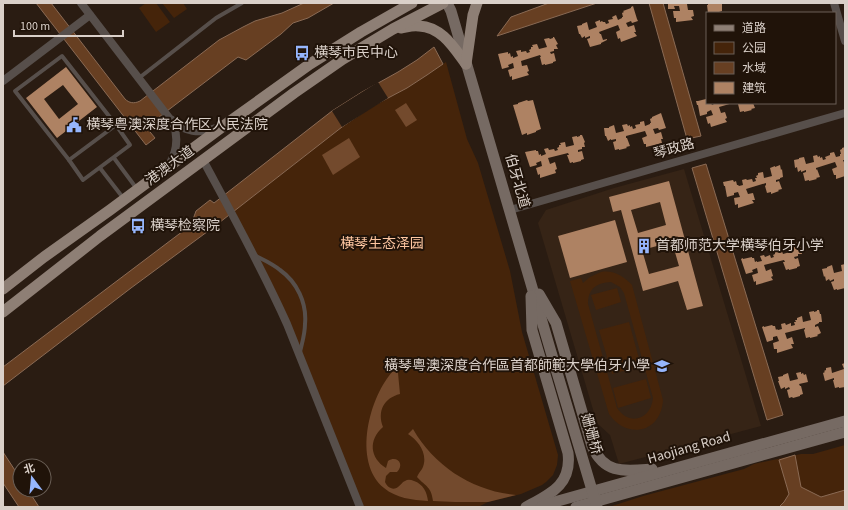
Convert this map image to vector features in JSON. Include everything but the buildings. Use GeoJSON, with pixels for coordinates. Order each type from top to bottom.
{"type":"FeatureCollection","features":[{"type":"Feature","properties":{"kind":"main road","name":"港澳大道"},"geometry":{"type":"LineString","coordinates":[[3,289],[44,257],[222,127],[335,47],[412,3]]}},
{"type":"Feature","properties":{"kind":"main road","name":"港澳大道"},"geometry":{"type":"LineString","coordinates":[[3,312],[100,236],[318,76],[393,29],[443,3]]}},
{"type":"Feature","properties":{"kind":"main road","name":"伯牙北道"},"geometry":{"type":"LineString","coordinates":[[447,3],[451,11],[556,369]]}},
{"type":"Feature","properties":{"kind":"main road"},"geometry":{"type":"LineString","coordinates":[[466,64],[473,15],[477,3]]}},
{"type":"Feature","properties":{"kind":"main road"},"geometry":{"type":"LineString","coordinates":[[393,29],[420,26],[436,30],[445,38],[466,64]]}},
{"type":"Feature","properties":{"kind":"main road"},"geometry":{"type":"LineString","coordinates":[[530,278],[556,323],[592,446],[598,456],[611,467],[623,471],[675,468]]}},
{"type":"Feature","properties":{"kind":"main road"},"geometry":{"type":"LineString","coordinates":[[526,507],[550,494],[559,486],[566,476],[569,459],[532,330],[530,278]]}},
{"type":"Feature","properties":{"kind":"main road","name":"姗姗桥"},"geometry":{"type":"LineString","coordinates":[[556,369],[597,507]]}},
{"type":"Feature","properties":{"kind":"main road","name":"Haojiang Road"},"geometry":{"type":"LineString","coordinates":[[541,507],[845,421]]}},
{"type":"Feature","properties":{"kind":"main road","name":"Haojiang Road"},"geometry":{"type":"LineString","coordinates":[[576,507],[845,432]]}},
{"type":"Feature","properties":{"kind":"street"},"geometry":{"type":"LineString","coordinates":[[81,3],[174,122],[183,128],[194,131],[205,132],[222,127]]}},
{"type":"Feature","properties":{"kind":"street"},"geometry":{"type":"LineString","coordinates":[[834,3],[845,41]]}},
{"type":"Feature","properties":{"kind":"street"},"geometry":{"type":"LineString","coordinates":[[3,81],[90,15]]}},
{"type":"Feature","properties":{"kind":"street","name":"琴政路"},"geometry":{"type":"LineString","coordinates":[[510,210],[845,113]]}},
{"type":"Feature","properties":{"kind":"street"},"geometry":{"type":"LineString","coordinates":[[165,169],[172,160],[177,144],[175,128],[170,118]]}},
{"type":"Feature","properties":{"kind":"street"},"geometry":{"type":"LineString","coordinates":[[203,160],[277,301],[360,507]]}},
{"type":"Feature","properties":{"kind":"lane"},"geometry":{"type":"LineString","coordinates":[[139,78],[216,18],[242,3]]}},
{"type":"Feature","properties":{"kind":"lane"},"geometry":{"type":"LineString","coordinates":[[62,56],[130,145],[114,158],[84,180],[15,91],[62,56]]}},
{"type":"Feature","properties":{"kind":"lane"},"geometry":{"type":"LineString","coordinates":[[68,160],[116,126]]}},
{"type":"Feature","properties":{"kind":"lane"},"geometry":{"type":"LineString","coordinates":[[114,158],[138,189]]}},
{"type":"Feature","properties":{"kind":"lane"},"geometry":{"type":"LineString","coordinates":[[100,168],[124,200]]}},
{"type":"Feature","properties":{"kind":"lane"},"geometry":{"type":"LineString","coordinates":[[254,255],[282,270],[302,297],[306,322],[299,354]]}},
{"type":"Feature","properties":{"kind":"shaded area"},"geometry":{"type":"Polygon","coordinates":[[[406,103],[417,120],[406,127],[395,110],[406,103]]]}},
{"type":"Feature","properties":{"kind":"shaded area"},"geometry":{"type":"Polygon","coordinates":[[[349,138],[360,157],[333,175],[322,155],[349,138]]]}},
{"type":"Feature","properties":{"kind":"shaded area","name":"橫琴粵澳深度合作區首都師範大學伯牙小學"},"geometry":{"type":"Polygon","coordinates":[[[684,169],[761,426],[619,464],[610,435],[597,423],[538,223],[546,210],[614,188],[684,169]]]}},
{"type":"Feature","properties":{"kind":"shaded area"},"geometry":{"type":"Polygon","coordinates":[[[394,370],[398,373],[400,394],[394,396],[383,406],[381,421],[383,427],[378,432],[373,443],[374,454],[386,468],[388,461],[391,459],[397,460],[400,463],[397,472],[390,472],[386,476],[385,482],[389,487],[394,489],[406,480],[414,481],[420,484],[424,489],[427,494],[428,501],[404,498],[384,488],[374,477],[369,462],[367,446],[371,412],[385,381],[394,370]]]}},
{"type":"Feature","properties":{"kind":"shaded area"},"geometry":{"type":"Polygon","coordinates":[[[413,429],[432,455],[457,475],[485,488],[500,493],[516,495],[488,502],[433,501],[428,487],[417,477],[424,464],[424,454],[416,440],[408,434],[413,429]]]}},
{"type":"Feature","properties":{"kind":"green space"},"geometry":{"type":"Polygon","coordinates":[[[146,3],[156,3],[170,22],[156,32],[139,8],[146,3]]]}},
{"type":"Feature","properties":{"kind":"green space"},"geometry":{"type":"Polygon","coordinates":[[[162,3],[183,3],[187,9],[174,18],[162,3]]]}},
{"type":"Feature","properties":{"kind":"green space","name":"横琴生态泽园"},"geometry":{"type":"Polygon","coordinates":[[[446,62],[467,139],[478,163],[510,271],[522,332],[558,455],[557,465],[553,475],[542,485],[521,494],[488,502],[478,507],[364,507],[234,211],[342,127],[371,107],[407,88],[446,62]]]}},
{"type":"Feature","properties":{"kind":"green space"},"geometry":{"type":"Polygon","coordinates":[[[601,272],[610,272],[622,276],[632,285],[663,400],[661,411],[656,420],[650,426],[642,429],[633,430],[625,427],[616,422],[609,414],[570,281],[581,278],[583,283],[590,277],[601,272]],[[611,282],[594,287],[588,299],[588,304],[617,408],[622,414],[634,419],[639,418],[648,411],[653,398],[624,293],[620,287],[611,282]]]}},
{"type":"Feature","properties":{"kind":"green space"},"geometry":{"type":"Polygon","coordinates":[[[617,288],[621,302],[596,310],[591,295],[617,288]]]}},
{"type":"Feature","properties":{"kind":"green space"},"geometry":{"type":"Polygon","coordinates":[[[629,322],[641,366],[612,374],[599,330],[629,322]]]}},
{"type":"Feature","properties":{"kind":"green space"},"geometry":{"type":"Polygon","coordinates":[[[646,379],[651,398],[618,408],[613,388],[646,379]]]}},
{"type":"Feature","properties":{"kind":"green space"},"geometry":{"type":"Polygon","coordinates":[[[845,445],[845,507],[609,507],[643,496],[744,469],[754,464],[801,454],[813,454],[845,445]]]}},
{"type":"Feature","properties":{"kind":"water"},"geometry":{"type":"Polygon","coordinates":[[[36,3],[51,3],[125,99],[134,103],[140,101],[219,40],[255,21],[282,13],[304,3],[334,3],[308,18],[293,23],[281,34],[246,60],[238,57],[146,127],[155,138],[146,145],[36,3]]]}},
{"type":"Feature","properties":{"kind":"water"},"geometry":{"type":"Polygon","coordinates":[[[549,3],[597,3],[497,36],[511,17],[549,3]]]}},
{"type":"Feature","properties":{"kind":"water"},"geometry":{"type":"Polygon","coordinates":[[[649,3],[663,3],[701,136],[687,139],[649,3]]]}},
{"type":"Feature","properties":{"kind":"water"},"geometry":{"type":"Polygon","coordinates":[[[434,47],[443,64],[407,88],[371,107],[342,127],[215,226],[3,386],[3,367],[191,225],[196,211],[210,200],[214,203],[332,111],[398,72],[434,47]]]}},
{"type":"Feature","properties":{"kind":"water"},"geometry":{"type":"Polygon","coordinates":[[[706,164],[783,415],[767,420],[692,168],[706,164]]]}},
{"type":"Feature","properties":{"kind":"water"},"geometry":{"type":"Polygon","coordinates":[[[3,452],[12,466],[12,496],[3,483],[3,452]]]}},
{"type":"Feature","properties":{"kind":"water"},"geometry":{"type":"Polygon","coordinates":[[[795,455],[801,487],[821,497],[845,490],[845,507],[779,507],[789,494],[779,460],[795,455]]]}},
{"type":"Feature","properties":{"kind":"water"},"geometry":{"type":"Polygon","coordinates":[[[13,498],[33,498],[39,507],[19,507],[13,498]]]}},
{"type":"Feature","properties":{"kind":"pier"},"geometry":{"type":"Polygon","coordinates":[[[378,82],[388,98],[342,127],[332,111],[378,82]]]}},
{"type":"Feature","properties":{"kind":"place","name":"横琴市民中心"},"geometry":{"type":"Point","coordinates":[302,53]}},
{"type":"Feature","properties":{"kind":"place","name":"横琴粤澳深度合作区人民法院"},"geometry":{"type":"Point","coordinates":[74,125]}},
{"type":"Feature","properties":{"kind":"place","name":"横琴检察院"},"geometry":{"type":"Point","coordinates":[138,226]}},
{"type":"Feature","properties":{"kind":"place","name":"首都师范大学横琴伯牙小学"},"geometry":{"type":"Point","coordinates":[644,246]}},
{"type":"Feature","properties":{"kind":"place","name":"橫琴粵澳深度合作區首都師範大學伯牙小學"},"geometry":{"type":"Point","coordinates":[662,366]}}]}
